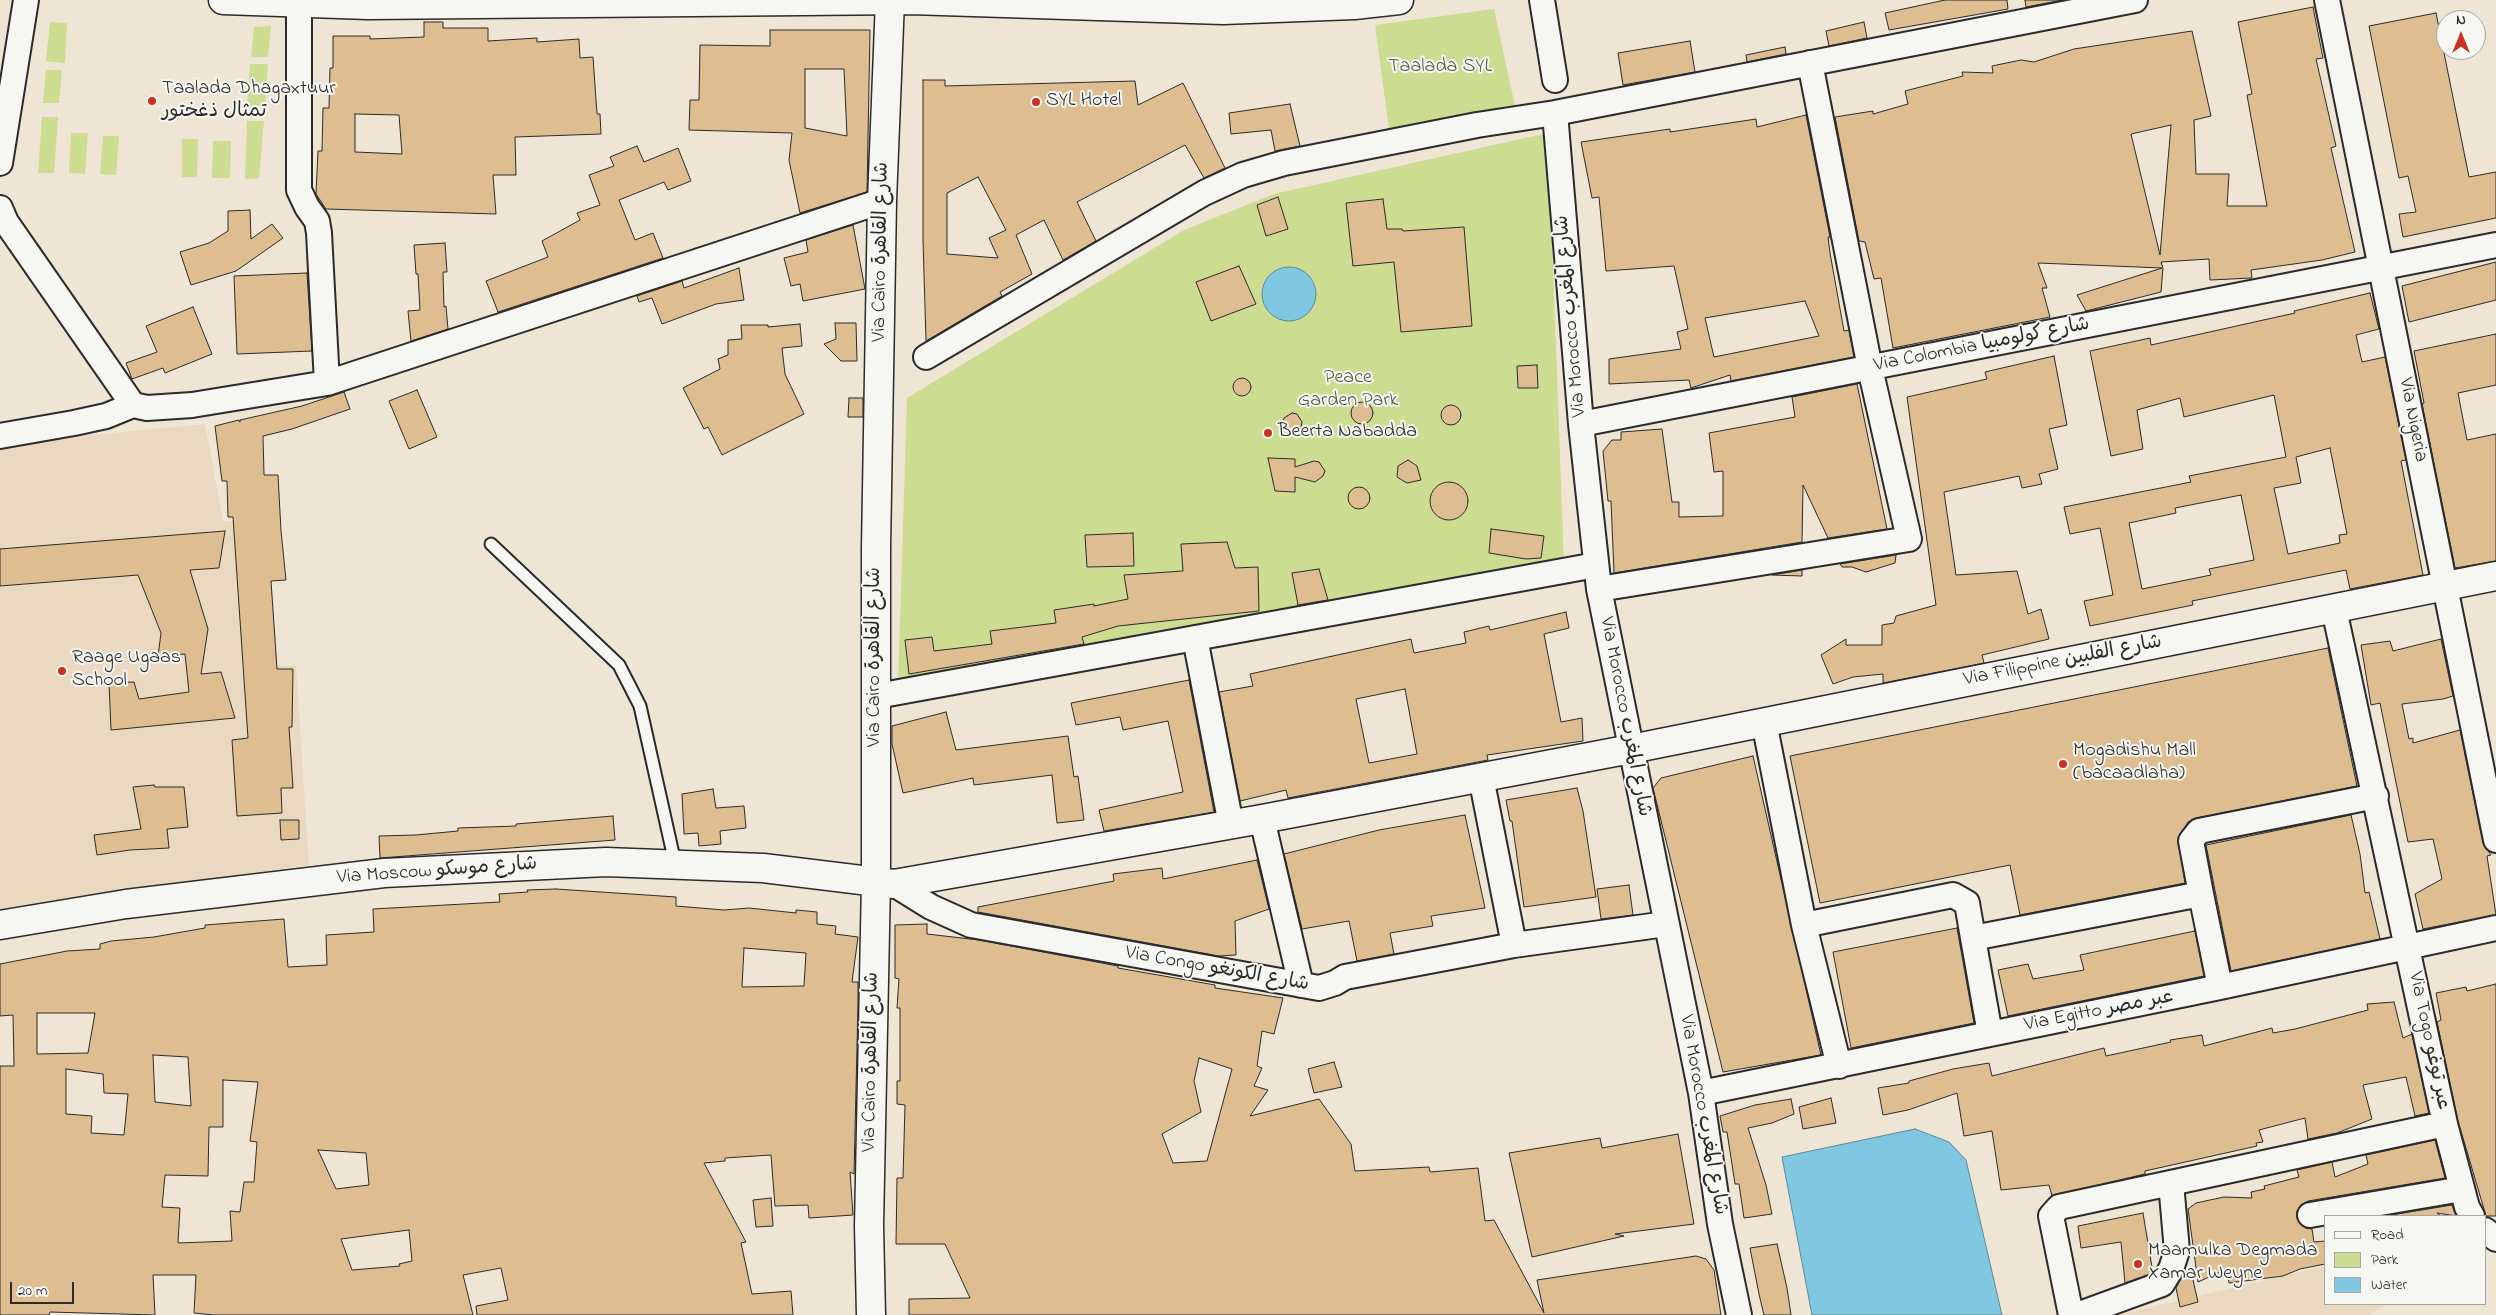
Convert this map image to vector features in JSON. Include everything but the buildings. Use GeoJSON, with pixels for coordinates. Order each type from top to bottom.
{"type":"FeatureCollection","features":[{"type":"Feature","properties":{"kind":"main road"},"geometry":{"type":"LineString","coordinates":[[223,0],[368,5],[900,0],[1354,5],[1399,0]]}},
{"type":"Feature","properties":{"kind":"main road","name":"Via Cairo شارع القاهرة"},"geometry":{"type":"LineString","coordinates":[[872,1315],[869,1226],[885,882],[876,696],[876,548],[882,201],[900,0]]}},
{"type":"Feature","properties":{"kind":"main road","name":"Via Filippine شارع الفلبين"},"geometry":{"type":"LineString","coordinates":[[1631,749],[2496,576]]}},
{"type":"Feature","properties":{"kind":"main road"},"geometry":{"type":"LineString","coordinates":[[885,882],[1230,825],[1631,749]]}},
{"type":"Feature","properties":{"kind":"main road","name":"Via Moscow شارع موسكو"},"geometry":{"type":"LineString","coordinates":[[0,925],[172,898],[384,873],[606,862],[675,863],[763,868],[885,882]]}},
{"type":"Feature","properties":{"kind":"street"},"geometry":{"type":"LineString","coordinates":[[0,163],[26,0]]}},
{"type":"Feature","properties":{"kind":"street"},"geometry":{"type":"LineString","coordinates":[[1542,0],[1555,80]]}},
{"type":"Feature","properties":{"kind":"street"},"geometry":{"type":"LineString","coordinates":[[926,357],[1204,193],[1243,175],[1284,163],[1467,127],[1555,113],[2135,0]]}},
{"type":"Feature","properties":{"kind":"street","name":"Via Nigeria"},"geometry":{"type":"LineString","coordinates":[[2327,0],[2496,840]]}},
{"type":"Feature","properties":{"kind":"street"},"geometry":{"type":"LineString","coordinates":[[299,2],[300,190],[317,221],[319,233],[327,383]]}},
{"type":"Feature","properties":{"kind":"street"},"geometry":{"type":"LineString","coordinates":[[1599,589],[1909,539],[1870,368],[1810,63]]}},
{"type":"Feature","properties":{"kind":"street","name":"Via Morocco شارع المغرب"},"geometry":{"type":"LineString","coordinates":[[1555,113],[1581,424],[1599,589],[1701,1093],[1720,1224],[1739,1315]]}},
{"type":"Feature","properties":{"kind":"street"},"geometry":{"type":"LineString","coordinates":[[0,436],[106,416],[133,405],[147,408],[192,405],[327,383],[882,201]]}},
{"type":"Feature","properties":{"kind":"street"},"geometry":{"type":"LineString","coordinates":[[0,208],[6,222],[133,405]]}},
{"type":"Feature","properties":{"kind":"street","name":"Via Colombia شارع كولومبيا"},"geometry":{"type":"LineString","coordinates":[[1581,424],[2496,245]]}},
{"type":"Feature","properties":{"kind":"street"},"geometry":{"type":"LineString","coordinates":[[876,696],[1596,565]]}},
{"type":"Feature","properties":{"kind":"street","name":"Via Togo عبر توغو"},"geometry":{"type":"LineString","coordinates":[[2071,1315],[2051,1216],[2059,1207],[2445,1124],[2376,796],[2334,609]]}},
{"type":"Feature","properties":{"kind":"street"},"geometry":{"type":"LineString","coordinates":[[1195,638],[1230,825]]}},
{"type":"Feature","properties":{"kind":"street"},"geometry":{"type":"LineString","coordinates":[[1764,722],[1804,925],[1839,1066]]}},
{"type":"Feature","properties":{"kind":"street"},"geometry":{"type":"LineString","coordinates":[[1481,777],[1514,945]]}},
{"type":"Feature","properties":{"kind":"street"},"geometry":{"type":"LineString","coordinates":[[2220,987],[2190,841],[2199,831],[2376,796]]}},
{"type":"Feature","properties":{"kind":"street"},"geometry":{"type":"LineString","coordinates":[[1262,819],[1301,985]]}},
{"type":"Feature","properties":{"kind":"street","name":"Via Congo شارع الكونغو"},"geometry":{"type":"LineString","coordinates":[[885,882],[971,925],[1319,988],[1335,984],[1345,977],[1514,945],[1666,924]]}},
{"type":"Feature","properties":{"kind":"street"},"geometry":{"type":"LineString","coordinates":[[1973,938],[2201,894]]}},
{"type":"Feature","properties":{"kind":"street"},"geometry":{"type":"LineString","coordinates":[[1804,925],[1953,895],[1967,903],[1990,1034]]}},
{"type":"Feature","properties":{"kind":"street","name":"Via Egitto عبر مصر"},"geometry":{"type":"LineString","coordinates":[[1701,1093],[2220,987],[2496,928]]}},
{"type":"Feature","properties":{"kind":"street"},"geometry":{"type":"LineString","coordinates":[[2445,1124],[2467,1207],[2471,1215]]}},
{"type":"Feature","properties":{"kind":"street"},"geometry":{"type":"LineString","coordinates":[[2077,1315],[2162,1284],[2171,1269],[2177,1251],[2171,1183]]}},
{"type":"Feature","properties":{"kind":"street"},"geometry":{"type":"LineString","coordinates":[[2310,1215],[2462,1188]]}},
{"type":"Feature","properties":{"kind":"street"},"geometry":{"type":"LineString","coordinates":[[2486,1231],[2496,1239]]}},
{"type":"Feature","properties":{"kind":"lane"},"geometry":{"type":"LineString","coordinates":[[491,544],[619,665],[640,706],[675,863]]}},
{"type":"Feature","properties":{"kind":"shaded area"},"geometry":{"type":"Polygon","coordinates":[[[205,424],[223,521],[267,523],[278,666],[296,666],[309,865],[0,910],[0,444],[205,424]]]}},
{"type":"Feature","properties":{"kind":"shaded area"},"geometry":{"type":"Polygon","coordinates":[[[2324,1266],[2324,1305],[2385,1305],[2368,1315],[2118,1315],[2324,1266]]]}},
{"type":"Feature","properties":{"kind":"green space","name":"Taalada SYL"},"geometry":{"type":"Polygon","coordinates":[[[1494,9],[1515,106],[1389,129],[1375,25],[1494,9]]]}},
{"type":"Feature","properties":{"kind":"green space"},"geometry":{"type":"Polygon","coordinates":[[[50,22],[67,23],[65,63],[46,61],[50,22]]]}},
{"type":"Feature","properties":{"kind":"green space"},"geometry":{"type":"Polygon","coordinates":[[[271,26],[268,57],[251,57],[254,27],[271,26]]]}},
{"type":"Feature","properties":{"kind":"green space"},"geometry":{"type":"Polygon","coordinates":[[[250,64],[268,64],[265,106],[247,106],[250,64]]]}},
{"type":"Feature","properties":{"kind":"green space"},"geometry":{"type":"Polygon","coordinates":[[[46,70],[62,70],[59,103],[43,103],[46,70]]]}},
{"type":"Feature","properties":{"kind":"green space"},"geometry":{"type":"Polygon","coordinates":[[[42,117],[58,117],[54,173],[38,173],[42,117]]]}},
{"type":"Feature","properties":{"kind":"green space"},"geometry":{"type":"Polygon","coordinates":[[[247,121],[264,121],[259,178],[245,179],[247,121]]]}},
{"type":"Feature","properties":{"kind":"green space"},"geometry":{"type":"Polygon","coordinates":[[[71,133],[88,133],[85,174],[69,173],[71,133]]]}},
{"type":"Feature","properties":{"kind":"green space","name":"Peace Garden Park"},"geometry":{"type":"Polygon","coordinates":[[[1548,133],[1564,564],[898,684],[907,398],[1184,230],[1274,194],[1548,133]]]}},
{"type":"Feature","properties":{"kind":"green space"},"geometry":{"type":"Polygon","coordinates":[[[103,136],[119,136],[116,175],[100,174],[103,136]]]}},
{"type":"Feature","properties":{"kind":"green space"},"geometry":{"type":"Polygon","coordinates":[[[182,139],[198,139],[197,177],[182,177],[182,139]]]}},
{"type":"Feature","properties":{"kind":"green space"},"geometry":{"type":"Polygon","coordinates":[[[213,141],[231,141],[230,178],[212,178],[213,141]]]}},
{"type":"Feature","properties":{"kind":"water"},"geometry":{"type":"Polygon","coordinates":[[[1289,267],[1299,269],[1308,275],[1314,284],[1316,294],[1314,304],[1308,313],[1299,319],[1289,321],[1279,319],[1270,313],[1264,304],[1262,294],[1264,284],[1270,275],[1279,269],[1289,267]]]}},
{"type":"Feature","properties":{"kind":"water"},"geometry":{"type":"Polygon","coordinates":[[[1915,1129],[1949,1142],[1966,1160],[2002,1315],[1812,1315],[1782,1157],[1915,1129]]]}},
{"type":"Feature","properties":{"kind":"place","name":"Taalada Dhagaxtuur تمثال ذغختور"},"geometry":{"type":"Point","coordinates":[152,101]}},
{"type":"Feature","properties":{"kind":"place","name":"SYL Hotel"},"geometry":{"type":"Point","coordinates":[1036,102]}},
{"type":"Feature","properties":{"kind":"place","name":"Beerta Nabadda"},"geometry":{"type":"Point","coordinates":[1268,433]}},
{"type":"Feature","properties":{"kind":"place","name":"Raage Ugaas School"},"geometry":{"type":"Point","coordinates":[62,671]}},
{"type":"Feature","properties":{"kind":"place","name":"Mogadishu Mall (bacaadlaha)"},"geometry":{"type":"Point","coordinates":[2063,764]}},
{"type":"Feature","properties":{"kind":"place","name":"Maamulka Degmada Xamar Weyne"},"geometry":{"type":"Point","coordinates":[2138,1264]}}]}
